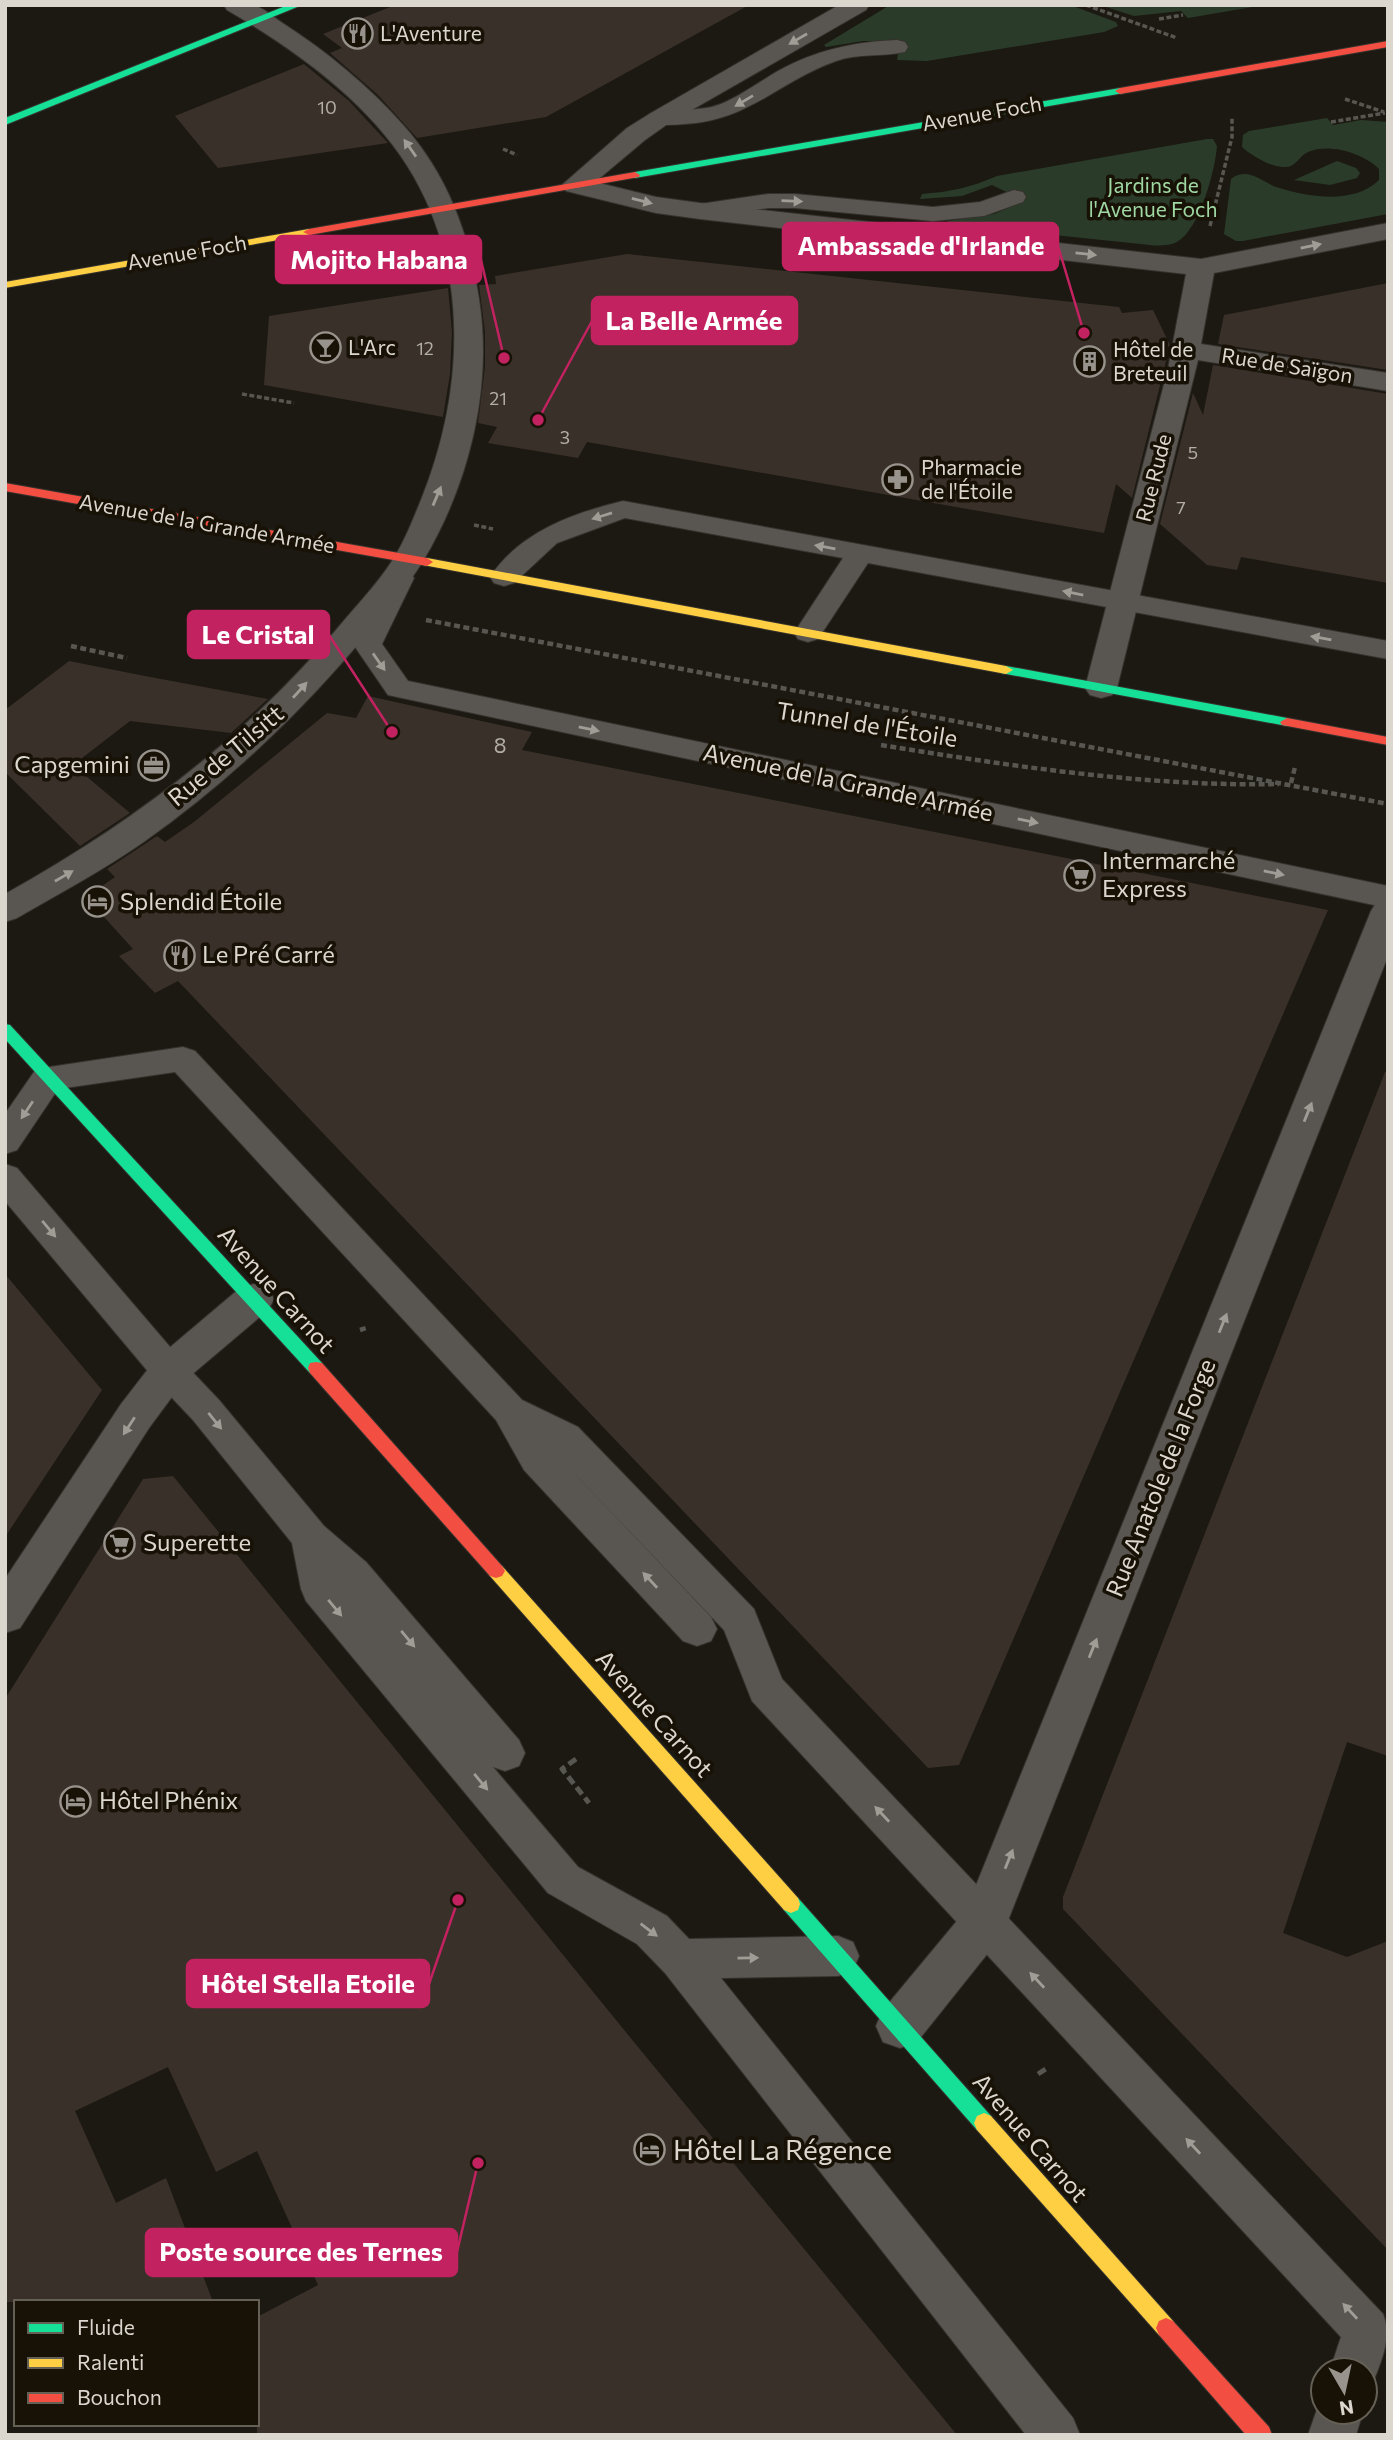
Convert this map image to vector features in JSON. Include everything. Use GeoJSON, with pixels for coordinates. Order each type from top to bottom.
{"type":"FeatureCollection","features":[{"type":"Feature","properties":{"kind":"main road"},"geometry":{"type":"LineString","coordinates":[[5,122],[297,5]]}},
{"type":"Feature","properties":{"kind":"main road","name":"Avenue Foch"},"geometry":{"type":"LineString","coordinates":[[5,285],[1388,44]]}},
{"type":"Feature","properties":{"kind":"main road","name":"Avenue de la Grande Armée"},"geometry":{"type":"LineString","coordinates":[[5,487],[409,559],[1388,741]]}},
{"type":"Feature","properties":{"kind":"main road","name":"Avenue Carnot"},"geometry":{"type":"LineString","coordinates":[[5,1029],[254,1299],[1261,2435]]}},
{"type":"Feature","properties":{"kind":"street","name":"Rue de Tilsitt"},"geometry":{"type":"LineString","coordinates":[[5,911],[94,859],[205,778],[281,711],[341,646],[409,559],[450,465],[470,362],[467,306],[459,257],[443,207],[426,171],[412,150],[374,105],[301,46],[236,5]]}},
{"type":"Feature","properties":{"kind":"street"},"geometry":{"type":"LineString","coordinates":[[575,185],[636,134],[660,118],[857,5]]}},
{"type":"Feature","properties":{"kind":"street","name":"Avenue Foch"},"geometry":{"type":"LineString","coordinates":[[575,185],[656,205],[700,211],[1201,267],[1388,231]]}},
{"type":"Feature","properties":{"kind":"street","name":"Rue Rude"},"geometry":{"type":"LineString","coordinates":[[1101,688],[1187,350],[1201,267]]}},
{"type":"Feature","properties":{"kind":"street","name":"Rue de Saïgon"},"geometry":{"type":"LineString","coordinates":[[1187,350],[1388,382]]}},
{"type":"Feature","properties":{"kind":"street","name":"Rue Anatole de la Forge"},"geometry":{"type":"LineString","coordinates":[[900,2026],[984,1923],[1388,911]]}},
{"type":"Feature","properties":{"kind":"street"},"geometry":{"type":"LineString","coordinates":[[5,1615],[135,1416],[169,1371],[254,1299]]}},
{"type":"Feature","properties":{"kind":"lane"},"geometry":{"type":"LineString","coordinates":[[660,118],[706,116],[727,110],[809,62],[828,54],[897,47]]}},
{"type":"Feature","properties":{"kind":"lane"},"geometry":{"type":"LineString","coordinates":[[700,211],[768,201],[795,201],[933,214],[984,209],[1014,197]]}},
{"type":"Feature","properties":{"kind":"lane"},"geometry":{"type":"LineString","coordinates":[[504,577],[547,537],[623,509],[1388,650]]}},
{"type":"Feature","properties":{"kind":"lane"},"geometry":{"type":"LineString","coordinates":[[808,633],[860,553]]}},
{"type":"Feature","properties":{"kind":"lane","name":"Avenue de la Grande Armée"},"geometry":{"type":"LineString","coordinates":[[409,559],[367,644],[398,688],[1388,897]]}},
{"type":"Feature","properties":{"kind":"lane"},"geometry":{"type":"LineString","coordinates":[[5,1142],[48,1078],[183,1059],[509,1410],[537,1459],[697,1629]]}},
{"type":"Feature","properties":{"kind":"lane"},"geometry":{"type":"LineString","coordinates":[[5,1177],[169,1371],[206,1410],[310,1537],[352,1573],[505,1753]]}},
{"type":"Feature","properties":{"kind":"lane"},"geometry":{"type":"LineString","coordinates":[[509,1410],[565,1438],[740,1621],[765,1689],[1367,2330],[1359,2356]]}},
{"type":"Feature","properties":{"kind":"lane"},"geometry":{"type":"LineString","coordinates":[[310,1537],[320,1589],[563,1880],[652,1930],[680,1959],[1056,2435]]}},
{"type":"Feature","properties":{"kind":"lane"},"geometry":{"type":"LineString","coordinates":[[680,1959],[838,1956]]}},
{"type":"Feature","properties":{"kind":"path"},"geometry":{"type":"LineString","coordinates":[[1086,5],[1177,38]]}},
{"type":"Feature","properties":{"kind":"path"},"geometry":{"type":"LineString","coordinates":[[1159,19],[1183,15]]}},
{"type":"Feature","properties":{"kind":"path"},"geometry":{"type":"LineString","coordinates":[[1345,99],[1386,113]]}},
{"type":"Feature","properties":{"kind":"path"},"geometry":{"type":"LineString","coordinates":[[1331,122],[1386,113]]}},
{"type":"Feature","properties":{"kind":"path"},"geometry":{"type":"LineString","coordinates":[[1214,235],[1209,224],[1231,137],[1232,117]]}},
{"type":"Feature","properties":{"kind":"path"},"geometry":{"type":"LineString","coordinates":[[503,149],[520,156]]}},
{"type":"Feature","properties":{"kind":"path"},"geometry":{"type":"LineString","coordinates":[[242,394],[294,403]]}},
{"type":"Feature","properties":{"kind":"path"},"geometry":{"type":"LineString","coordinates":[[383,611],[1291,783],[1388,804]]}},
{"type":"Feature","properties":{"kind":"path"},"geometry":{"type":"LineString","coordinates":[[71,646],[127,658]]}},
{"type":"Feature","properties":{"kind":"path","name":"Tunnel de l'Étoile"},"geometry":{"type":"LineString","coordinates":[[872,743],[1005,765],[1228,785],[1291,783]]}},
{"type":"Feature","properties":{"kind":"path"},"geometry":{"type":"LineString","coordinates":[[576,1759],[562,1769],[589,1803]]}},
{"type":"Feature","properties":{"kind":"green space"},"geometry":{"type":"Polygon","coordinates":[[[890,5],[1070,5],[1116,22],[1118,26],[1104,32],[927,61],[897,60],[900,41],[863,41],[826,47],[824,45],[890,5]]]}},
{"type":"Feature","properties":{"kind":"green space"},"geometry":{"type":"Polygon","coordinates":[[[1100,5],[1264,5],[1188,18],[1181,11],[1134,16],[1100,5]]]}},
{"type":"Feature","properties":{"kind":"green space","name":"Jardins de l'Avenue Foch"},"geometry":{"type":"Polygon","coordinates":[[[1327,118],[1333,125],[1361,120],[1388,122],[1388,214],[1243,241],[1236,241],[1224,234],[1231,179],[1238,175],[1257,177],[1288,191],[1330,197],[1357,193],[1379,180],[1379,169],[1372,163],[1345,151],[1316,149],[1292,165],[1280,167],[1262,161],[1242,147],[1243,135],[1249,131],[1327,118]]]}},
{"type":"Feature","properties":{"kind":"green space","name":"Jardins de l'Avenue Foch"},"geometry":{"type":"Polygon","coordinates":[[[1213,139],[1217,146],[1205,198],[1193,225],[1177,242],[1171,244],[1150,245],[950,224],[947,221],[994,214],[1025,201],[992,185],[962,196],[920,199],[922,194],[961,188],[997,176],[1213,139]]]}},
{"type":"Feature","properties":{"kind":"green space"},"geometry":{"type":"Polygon","coordinates":[[[1337,161],[1356,168],[1360,173],[1357,178],[1330,185],[1294,180],[1337,161]]]}},
{"type":"Feature","properties":{"kind":"building"},"geometry":{"type":"Polygon","coordinates":[[[395,5],[749,5],[546,117],[417,138],[378,95],[330,53],[342,48],[323,34],[395,5]]]}},
{"type":"Feature","properties":{"kind":"building"},"geometry":{"type":"Polygon","coordinates":[[[304,64],[349,101],[388,143],[218,168],[175,116],[304,64]]]}},
{"type":"Feature","properties":{"kind":"building"},"geometry":{"type":"Polygon","coordinates":[[[627,254],[1119,307],[1122,313],[1153,310],[1170,345],[1132,498],[1116,484],[1104,533],[587,442],[578,458],[488,443],[497,427],[478,423],[485,367],[485,332],[479,285],[496,284],[495,276],[627,254]]]}},
{"type":"Feature","properties":{"kind":"building"},"geometry":{"type":"Polygon","coordinates":[[[1388,283],[1388,370],[1218,344],[1224,315],[1388,283]]]}},
{"type":"Feature","properties":{"kind":"building"},"geometry":{"type":"Polygon","coordinates":[[[448,288],[452,332],[450,374],[443,417],[264,385],[269,316],[448,288]]]}},
{"type":"Feature","properties":{"kind":"building"},"geometry":{"type":"Polygon","coordinates":[[[1213,365],[1388,394],[1388,583],[1241,557],[1237,570],[1207,565],[1160,524],[1193,393],[1203,415],[1213,365]]]}},
{"type":"Feature","properties":{"kind":"building"},"geometry":{"type":"Polygon","coordinates":[[[69,661],[268,699],[231,733],[130,721],[73,765],[130,813],[80,846],[5,772],[5,710],[69,661]]]}},
{"type":"Feature","properties":{"kind":"building"},"geometry":{"type":"Polygon","coordinates":[[[368,696],[532,732],[522,750],[1328,910],[959,1765],[928,1768],[178,981],[155,993],[119,956],[133,949],[86,897],[115,877],[107,869],[157,836],[165,842],[194,822],[327,713],[356,718],[368,696]]]}},
{"type":"Feature","properties":{"kind":"building"},"geometry":{"type":"Polygon","coordinates":[[[1385,1072],[1388,1072],[1388,1756],[1347,1742],[1283,1933],[1347,1957],[1388,1941],[1388,2250],[1063,1909],[1063,1897],[1385,1072]]]}},
{"type":"Feature","properties":{"kind":"building"},"geometry":{"type":"Polygon","coordinates":[[[5,1274],[102,1390],[5,1537],[5,1274]]]}},
{"type":"Feature","properties":{"kind":"building"},"geometry":{"type":"Polygon","coordinates":[[[173,1476],[957,2435],[257,2435],[259,2316],[318,2285],[257,2151],[216,2172],[168,2067],[75,2111],[116,2203],[166,2178],[212,2300],[5,2302],[5,1699],[143,1479],[173,1476]]]}},
{"type":"Feature","properties":{"kind":"traffic: fast"},"geometry":{"type":"LineString","coordinates":[[5,122],[297,5]]}},
{"type":"Feature","properties":{"kind":"traffic: fast"},"geometry":{"type":"LineString","coordinates":[[635,175],[1120,91]]}},
{"type":"Feature","properties":{"kind":"traffic: fast"},"geometry":{"type":"LineString","coordinates":[[1006,670],[1287,722]]}},
{"type":"Feature","properties":{"kind":"traffic: fast"},"geometry":{"type":"LineString","coordinates":[[5,1029],[316,1368]]}},
{"type":"Feature","properties":{"kind":"traffic: fast"},"geometry":{"type":"LineString","coordinates":[[791,1904],[984,2123]]}},
{"type":"Feature","properties":{"kind":"traffic: slow"},"geometry":{"type":"LineString","coordinates":[[5,285],[309,232]]}},
{"type":"Feature","properties":{"kind":"traffic: slow"},"geometry":{"type":"LineString","coordinates":[[427,562],[1006,670]]}},
{"type":"Feature","properties":{"kind":"traffic: slow"},"geometry":{"type":"LineString","coordinates":[[496,1571],[791,1904]]}},
{"type":"Feature","properties":{"kind":"traffic: slow"},"geometry":{"type":"LineString","coordinates":[[984,2123],[1166,2328]]}},
{"type":"Feature","properties":{"kind":"traffic: jam"},"geometry":{"type":"LineString","coordinates":[[1120,91],[1388,44]]}},
{"type":"Feature","properties":{"kind":"traffic: jam"},"geometry":{"type":"LineString","coordinates":[[309,232],[635,175]]}},
{"type":"Feature","properties":{"kind":"traffic: jam"},"geometry":{"type":"LineString","coordinates":[[5,487],[427,562]]}},
{"type":"Feature","properties":{"kind":"traffic: jam"},"geometry":{"type":"LineString","coordinates":[[1287,722],[1388,741]]}},
{"type":"Feature","properties":{"kind":"traffic: jam"},"geometry":{"type":"LineString","coordinates":[[316,1368],[496,1571]]}},
{"type":"Feature","properties":{"kind":"traffic: jam"},"geometry":{"type":"LineString","coordinates":[[1166,2328],[1261,2435]]}},
{"type":"Feature","properties":{"kind":"place","name":"L'Aventure"},"geometry":{"type":"Point","coordinates":[357,34]}},
{"type":"Feature","properties":{"kind":"place","name":"Ambassade d'Irlande"},"geometry":{"type":"Point","coordinates":[1084,333]}},
{"type":"Feature","properties":{"kind":"place","name":"L'Arc"},"geometry":{"type":"Point","coordinates":[325,348]}},
{"type":"Feature","properties":{"kind":"place","name":"Mojito Habana"},"geometry":{"type":"Point","coordinates":[504,358]}},
{"type":"Feature","properties":{"kind":"place","name":"Hôtel de Breteuil"},"geometry":{"type":"Point","coordinates":[1090,362]}},
{"type":"Feature","properties":{"kind":"place","name":"La Belle Armée"},"geometry":{"type":"Point","coordinates":[538,420]}},
{"type":"Feature","properties":{"kind":"place","name":"Pharmacie de l'Étoile"},"geometry":{"type":"Point","coordinates":[898,480]}},
{"type":"Feature","properties":{"kind":"place","name":"Le Cristal"},"geometry":{"type":"Point","coordinates":[392,732]}},
{"type":"Feature","properties":{"kind":"place","name":"Capgemini"},"geometry":{"type":"Point","coordinates":[153,765]}},
{"type":"Feature","properties":{"kind":"place","name":"Intermarché Express"},"geometry":{"type":"Point","coordinates":[1079,875]}},
{"type":"Feature","properties":{"kind":"place","name":"Splendid Étoile"},"geometry":{"type":"Point","coordinates":[97,902]}},
{"type":"Feature","properties":{"kind":"place","name":"Le Pré Carré"},"geometry":{"type":"Point","coordinates":[179,955]}},
{"type":"Feature","properties":{"kind":"place","name":"Superette"},"geometry":{"type":"Point","coordinates":[120,1543]}},
{"type":"Feature","properties":{"kind":"place","name":"Hôtel Phénix"},"geometry":{"type":"Point","coordinates":[76,1801]}},
{"type":"Feature","properties":{"kind":"place","name":"Hôtel Stella Etoile"},"geometry":{"type":"Point","coordinates":[458,1900]}},
{"type":"Feature","properties":{"kind":"place","name":"Hôtel La Régence"},"geometry":{"type":"Point","coordinates":[650,2150]}},
{"type":"Feature","properties":{"kind":"place","name":"Poste source des Ternes"},"geometry":{"type":"Point","coordinates":[478,2163]}}]}
